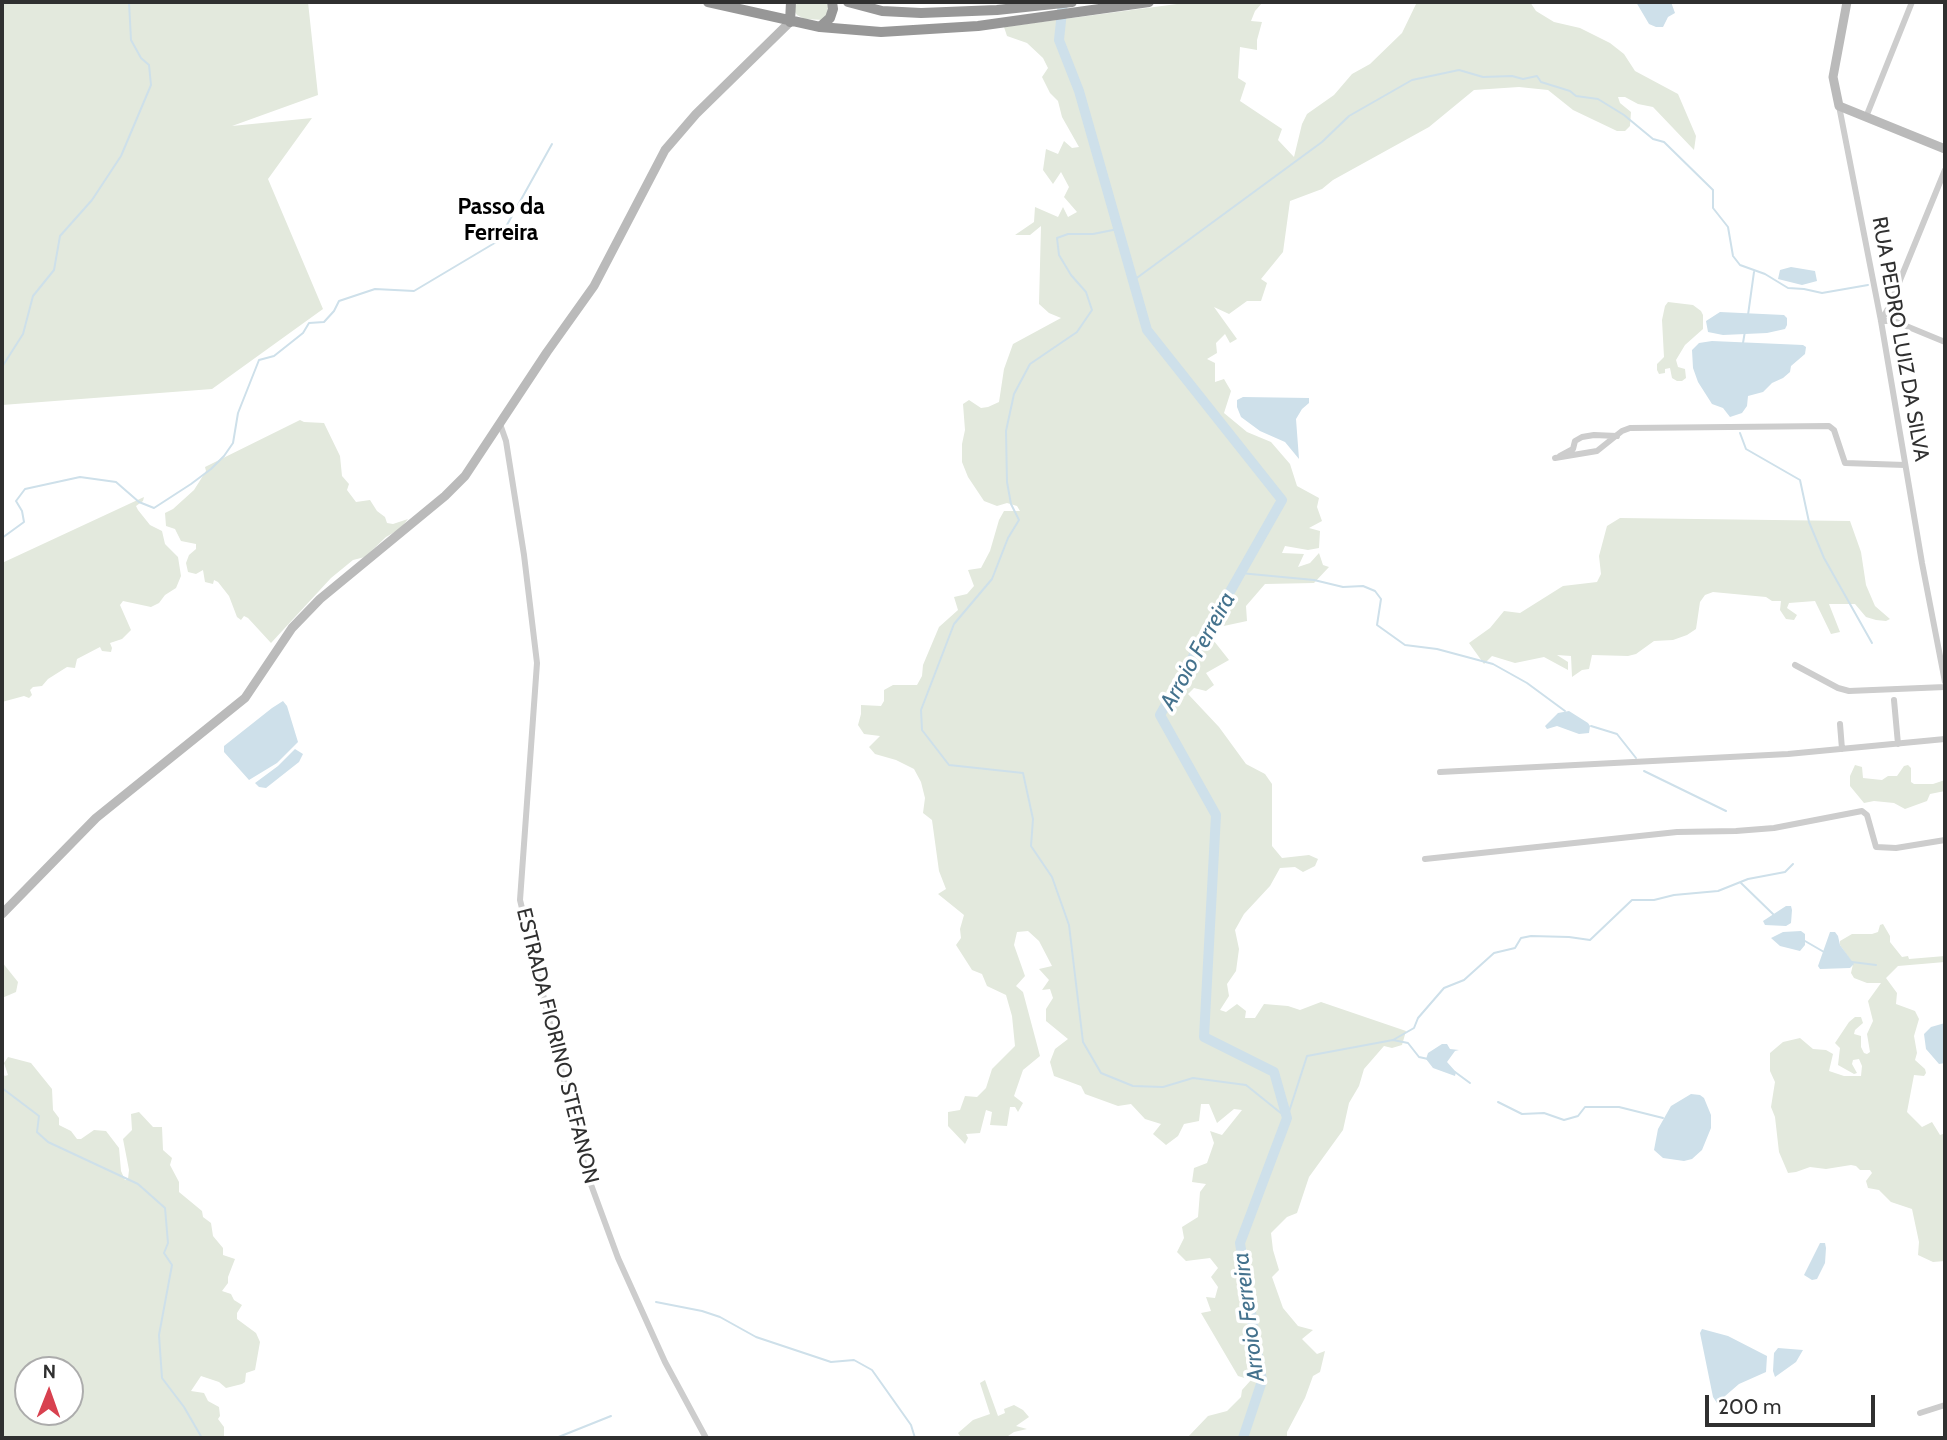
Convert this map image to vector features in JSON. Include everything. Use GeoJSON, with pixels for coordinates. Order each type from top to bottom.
{"type":"FeatureCollection","features":[{"type":"Feature","properties":{"kind":"highway"},"geometry":{"type":"LineString","coordinates":[[708,2],[790,22],[881,32],[978,26],[1051,10],[1149,2]]}},
{"type":"Feature","properties":{"kind":"highway"},"geometry":{"type":"LineString","coordinates":[[790,22],[791,2]]}},
{"type":"Feature","properties":{"kind":"highway"},"geometry":{"type":"LineString","coordinates":[[820,27],[830,18],[832,2]]}},
{"type":"Feature","properties":{"kind":"highway"},"geometry":{"type":"LineString","coordinates":[[848,2],[882,11],[921,13],[1051,10]]}},
{"type":"Feature","properties":{"kind":"street","name":"RUA PEDRO LUIZ DA SILVA"},"geometry":{"type":"LineString","coordinates":[[1847,2],[1833,77],[1881,321],[1945,685]]}},
{"type":"Feature","properties":{"kind":"street"},"geometry":{"type":"LineString","coordinates":[[1866,117],[1912,2]]}},
{"type":"Feature","properties":{"kind":"street"},"geometry":{"type":"LineString","coordinates":[[2,914],[96,818],[245,698],[292,628],[320,599],[445,496],[465,476],[594,286],[665,150],[696,114],[790,22]]}},
{"type":"Feature","properties":{"kind":"street"},"geometry":{"type":"LineString","coordinates":[[1839,106],[1945,149]]}},
{"type":"Feature","properties":{"kind":"street"},"geometry":{"type":"LineString","coordinates":[[1945,170],[1881,321],[1894,321],[1945,342]]}},
{"type":"Feature","properties":{"kind":"street","name":"ESTRADA FIORINO STEFANON"},"geometry":{"type":"LineString","coordinates":[[500,424],[506,441],[524,555],[537,663],[520,900],[586,1171],[618,1258],[644,1316],[665,1362],[706,1438]]}},
{"type":"Feature","properties":{"kind":"street"},"geometry":{"type":"LineString","coordinates":[[1617,436],[1602,434],[1582,437],[1575,442],[1573,449],[1555,458],[1597,451],[1630,428],[1829,426],[1834,430],[1845,463],[1905,465]]}},
{"type":"Feature","properties":{"kind":"street"},"geometry":{"type":"LineString","coordinates":[[1936,628],[1945,627]]}},
{"type":"Feature","properties":{"kind":"street"},"geometry":{"type":"LineString","coordinates":[[1795,665],[1849,691],[1945,685]]}},
{"type":"Feature","properties":{"kind":"street"},"geometry":{"type":"LineString","coordinates":[[1894,700],[1898,744]]}},
{"type":"Feature","properties":{"kind":"street"},"geometry":{"type":"LineString","coordinates":[[1840,724],[1842,749]]}},
{"type":"Feature","properties":{"kind":"street"},"geometry":{"type":"LineString","coordinates":[[1440,772],[1788,754],[1945,739]]}},
{"type":"Feature","properties":{"kind":"street"},"geometry":{"type":"LineString","coordinates":[[1425,859],[1677,832],[1774,828],[1862,811],[1867,815],[1876,847],[1896,848],[1945,841]]}},
{"type":"Feature","properties":{"kind":"street"},"geometry":{"type":"LineString","coordinates":[[1920,1413],[1945,1405]]}},
{"type":"Feature","properties":{"kind":"shaded area"},"geometry":{"type":"Polygon","coordinates":[[[2,2],[308,2],[318,95],[232,126],[312,118],[268,179],[323,309],[212,389],[2,405],[2,2]]]}},
{"type":"Feature","properties":{"kind":"shaded area"},"geometry":{"type":"Polygon","coordinates":[[[798,2],[826,2],[828,7],[824,20],[805,19],[797,15],[793,9],[798,2]]]}},
{"type":"Feature","properties":{"kind":"shaded area"},"geometry":{"type":"Polygon","coordinates":[[[1192,2],[1263,2],[1251,21],[1262,22],[1257,50],[1240,47],[1238,78],[1246,83],[1240,101],[1282,129],[1278,140],[1294,157],[1307,114],[1334,95],[1352,74],[1370,64],[1402,33],[1417,2],[1530,2],[1536,11],[1554,22],[1580,28],[1610,43],[1624,54],[1635,71],[1678,94],[1696,136],[1694,150],[1653,107],[1638,104],[1625,97],[1618,97],[1620,103],[1631,112],[1630,126],[1625,131],[1617,131],[1573,110],[1548,90],[1519,87],[1474,90],[1429,127],[1333,180],[1322,189],[1290,201],[1283,252],[1261,279],[1267,283],[1261,301],[1247,301],[1229,314],[1214,307],[1237,339],[1230,343],[1225,334],[1216,343],[1217,353],[1207,359],[1215,363],[1215,382],[1224,379],[1231,391],[1224,413],[1247,432],[1271,442],[1290,464],[1297,486],[1319,498],[1317,507],[1322,521],[1309,528],[1320,531],[1319,548],[1308,550],[1285,546],[1282,553],[1304,554],[1298,567],[1310,563],[1319,553],[1323,565],[1329,567],[1314,583],[1265,584],[1246,606],[1247,621],[1219,627],[1214,641],[1229,660],[1206,673],[1214,685],[1206,691],[1194,688],[1188,694],[1219,727],[1246,764],[1265,774],[1272,784],[1272,846],[1282,858],[1309,855],[1318,859],[1315,866],[1303,872],[1295,867],[1280,868],[1270,886],[1244,914],[1235,930],[1239,949],[1236,971],[1227,984],[1229,996],[1220,1010],[1226,1012],[1237,1004],[1246,1011],[1245,1018],[1255,1018],[1264,1004],[1300,1010],[1321,1002],[1406,1031],[1402,1045],[1392,1048],[1384,1046],[1364,1069],[1359,1086],[1349,1103],[1343,1130],[1309,1177],[1297,1213],[1287,1217],[1271,1233],[1279,1270],[1272,1277],[1283,1308],[1298,1326],[1313,1330],[1302,1339],[1317,1354],[1325,1351],[1320,1372],[1313,1376],[1287,1432],[1287,1438],[1187,1438],[1208,1416],[1227,1411],[1241,1397],[1242,1390],[1251,1380],[1238,1376],[1201,1313],[1211,1311],[1206,1297],[1215,1298],[1218,1287],[1211,1277],[1218,1268],[1210,1258],[1186,1261],[1177,1252],[1184,1238],[1182,1227],[1198,1217],[1200,1192],[1206,1184],[1192,1182],[1194,1168],[1207,1163],[1214,1143],[1210,1131],[1222,1135],[1242,1110],[1234,1109],[1217,1123],[1209,1104],[1201,1104],[1199,1121],[1184,1124],[1178,1136],[1166,1145],[1153,1134],[1161,1124],[1145,1119],[1131,1104],[1118,1106],[1085,1094],[1081,1086],[1054,1076],[1050,1062],[1055,1049],[1068,1039],[1046,1021],[1046,1009],[1053,998],[1050,989],[1042,990],[1049,980],[1039,969],[1052,966],[1039,941],[1028,931],[1017,932],[1014,945],[1025,976],[1016,986],[1023,992],[1040,1056],[1023,1070],[1014,1096],[1023,1103],[1018,1112],[1015,1107],[1010,1107],[1007,1126],[990,1125],[992,1112],[986,1110],[980,1133],[966,1134],[968,1138],[965,1144],[948,1126],[948,1112],[960,1110],[965,1096],[977,1097],[986,1088],[992,1069],[1015,1046],[1012,1016],[1006,995],[987,986],[982,974],[972,970],[956,945],[961,938],[960,929],[964,915],[938,894],[946,889],[939,871],[932,820],[923,813],[925,798],[921,782],[914,769],[875,754],[869,747],[880,736],[864,734],[858,725],[861,705],[881,706],[884,690],[893,685],[917,685],[939,627],[958,610],[954,597],[967,594],[974,586],[968,570],[981,568],[1004,511],[1020,511],[1017,506],[1007,503],[997,506],[984,501],[968,477],[962,462],[965,430],[963,404],[969,400],[981,408],[999,402],[1004,369],[1013,344],[1061,318],[1049,313],[1039,304],[1041,226],[1030,235],[1015,235],[1034,222],[1035,207],[1058,217],[1063,207],[1068,217],[1077,212],[1064,197],[1069,187],[1061,172],[1053,184],[1043,170],[1046,149],[1058,154],[1064,141],[1072,148],[1079,147],[1062,117],[1058,101],[1050,93],[1042,77],[1048,68],[1043,58],[1027,43],[1007,36],[1004,27],[1192,2]]]}},
{"type":"Feature","properties":{"kind":"shaded area"},"geometry":{"type":"Polygon","coordinates":[[[1668,302],[1693,305],[1703,315],[1703,329],[1685,345],[1676,360],[1678,367],[1685,369],[1686,378],[1682,381],[1672,378],[1670,368],[1659,374],[1657,370],[1657,364],[1664,357],[1662,320],[1668,302]]]}},
{"type":"Feature","properties":{"kind":"shaded area"},"geometry":{"type":"Polygon","coordinates":[[[300,420],[324,423],[340,456],[342,476],[349,484],[347,490],[356,502],[370,500],[387,523],[393,524],[408,519],[400,529],[386,537],[365,557],[353,560],[331,578],[271,643],[248,618],[244,616],[241,620],[237,617],[229,596],[218,582],[205,582],[203,570],[196,574],[188,572],[186,563],[189,555],[196,549],[196,544],[181,541],[175,529],[166,526],[165,513],[194,490],[206,471],[205,467],[300,420]]]}},
{"type":"Feature","properties":{"kind":"shaded area"},"geometry":{"type":"Polygon","coordinates":[[[144,497],[136,506],[138,510],[150,525],[162,531],[165,544],[178,557],[181,576],[176,588],[151,607],[123,601],[120,605],[131,630],[122,639],[110,643],[111,652],[102,651],[100,647],[77,659],[75,668],[67,667],[42,686],[33,687],[29,698],[24,696],[2,702],[2,563],[144,497]]]}},
{"type":"Feature","properties":{"kind":"shaded area"},"geometry":{"type":"Polygon","coordinates":[[[1620,518],[1850,521],[1861,552],[1866,585],[1875,606],[1890,619],[1886,621],[1866,617],[1855,604],[1829,604],[1840,632],[1831,634],[1815,601],[1789,603],[1787,608],[1797,615],[1794,620],[1786,619],[1780,610],[1781,601],[1713,592],[1705,595],[1700,602],[1696,629],[1687,635],[1673,640],[1654,641],[1636,654],[1628,656],[1592,655],[1589,669],[1572,677],[1571,656],[1557,655],[1568,662],[1568,670],[1544,657],[1515,663],[1492,656],[1484,664],[1469,643],[1490,628],[1504,611],[1520,613],[1563,586],[1597,582],[1601,574],[1599,556],[1607,526],[1620,518]]]}},
{"type":"Feature","properties":{"kind":"shaded area"},"geometry":{"type":"Polygon","coordinates":[[[1855,765],[1862,767],[1863,778],[1882,780],[1888,776],[1897,776],[1904,766],[1908,765],[1911,768],[1911,782],[1933,784],[1945,780],[1945,791],[1930,794],[1927,801],[1905,809],[1894,803],[1864,803],[1850,786],[1850,776],[1855,765]]]}},
{"type":"Feature","properties":{"kind":"shaded area"},"geometry":{"type":"Polygon","coordinates":[[[1883,924],[1890,936],[1890,942],[1902,957],[1908,956],[1909,959],[1945,956],[1945,962],[1898,966],[1886,978],[1897,993],[1896,1004],[1915,1011],[1919,1019],[1914,1036],[1917,1053],[1915,1060],[1926,1073],[1924,1076],[1914,1075],[1907,1112],[1922,1127],[1932,1122],[1940,1135],[1943,1134],[1945,1120],[1945,1261],[1933,1262],[1918,1255],[1919,1242],[1912,1209],[1891,1202],[1879,1190],[1868,1188],[1866,1181],[1872,1173],[1870,1170],[1860,1170],[1851,1165],[1826,1169],[1810,1167],[1788,1173],[1779,1152],[1775,1117],[1771,1107],[1775,1082],[1770,1071],[1770,1053],[1783,1042],[1800,1038],[1813,1049],[1826,1050],[1833,1054],[1829,1071],[1844,1076],[1861,1076],[1862,1066],[1859,1059],[1853,1060],[1852,1064],[1857,1073],[1854,1074],[1838,1065],[1840,1048],[1835,1043],[1849,1022],[1855,1017],[1861,1017],[1863,1023],[1854,1034],[1861,1036],[1864,1053],[1870,1052],[1867,1034],[1873,1021],[1868,1001],[1881,983],[1867,983],[1854,978],[1851,973],[1853,964],[1840,941],[1852,934],[1878,932],[1883,924]]]}},
{"type":"Feature","properties":{"kind":"shaded area"},"geometry":{"type":"Polygon","coordinates":[[[2,962],[18,982],[16,992],[2,998],[2,962]]]}},
{"type":"Feature","properties":{"kind":"shaded area"},"geometry":{"type":"Polygon","coordinates":[[[8,1057],[31,1063],[52,1089],[53,1110],[59,1118],[59,1125],[71,1131],[77,1139],[94,1130],[106,1131],[119,1148],[121,1171],[125,1180],[128,1179],[129,1170],[123,1139],[132,1130],[131,1114],[139,1112],[153,1127],[162,1127],[163,1150],[172,1158],[170,1165],[179,1182],[179,1192],[202,1211],[203,1217],[211,1223],[213,1236],[223,1248],[223,1255],[235,1259],[228,1283],[222,1291],[231,1294],[234,1300],[242,1305],[237,1319],[256,1333],[260,1342],[255,1370],[246,1373],[245,1382],[226,1388],[219,1382],[201,1376],[191,1391],[204,1393],[208,1401],[219,1407],[218,1419],[224,1427],[224,1438],[2,1438],[2,1073],[8,1075],[4,1063],[8,1057]]]}},
{"type":"Feature","properties":{"kind":"shaded area"},"geometry":{"type":"Polygon","coordinates":[[[985,1380],[998,1416],[1005,1413],[1004,1409],[1014,1405],[1029,1417],[1016,1426],[1027,1429],[1014,1432],[1005,1438],[960,1436],[958,1433],[973,1420],[990,1414],[980,1383],[985,1380]]]}},
{"type":"Feature","properties":{"kind":"water"},"geometry":{"type":"Polygon","coordinates":[[[1636,2],[1671,2],[1675,13],[1668,17],[1663,27],[1656,27],[1649,24],[1636,2]]]}},
{"type":"Feature","properties":{"kind":"water"},"geometry":{"type":"Polygon","coordinates":[[[1791,267],[1815,271],[1817,281],[1802,285],[1778,279],[1780,270],[1791,267]]]}},
{"type":"Feature","properties":{"kind":"water"},"geometry":{"type":"Polygon","coordinates":[[[1720,312],[1784,315],[1787,325],[1785,329],[1767,333],[1723,335],[1708,332],[1706,321],[1720,312]]]}},
{"type":"Feature","properties":{"kind":"water"},"geometry":{"type":"Polygon","coordinates":[[[1712,341],[1806,347],[1805,354],[1791,366],[1790,372],[1763,392],[1748,396],[1747,406],[1742,413],[1730,417],[1723,408],[1712,404],[1698,382],[1693,368],[1692,350],[1699,343],[1712,341]]]}},
{"type":"Feature","properties":{"kind":"water"},"geometry":{"type":"Polygon","coordinates":[[[1243,397],[1309,398],[1309,403],[1296,419],[1299,459],[1285,442],[1260,431],[1241,417],[1237,400],[1243,397]]]}},
{"type":"Feature","properties":{"kind":"water"},"geometry":{"type":"Polygon","coordinates":[[[283,701],[298,742],[277,763],[249,780],[224,752],[224,746],[283,701]]]}},
{"type":"Feature","properties":{"kind":"water"},"geometry":{"type":"Polygon","coordinates":[[[1569,711],[1588,723],[1589,733],[1579,734],[1557,726],[1547,729],[1545,726],[1558,713],[1569,711]]]}},
{"type":"Feature","properties":{"kind":"water"},"geometry":{"type":"Polygon","coordinates":[[[295,749],[303,754],[299,762],[266,788],[255,783],[278,766],[295,749]]]}},
{"type":"Feature","properties":{"kind":"water"},"geometry":{"type":"Polygon","coordinates":[[[1786,906],[1791,906],[1791,923],[1786,926],[1765,925],[1763,921],[1786,906]]]}},
{"type":"Feature","properties":{"kind":"water"},"geometry":{"type":"Polygon","coordinates":[[[1801,931],[1805,934],[1805,945],[1800,951],[1780,946],[1771,938],[1783,932],[1801,931]]]}},
{"type":"Feature","properties":{"kind":"water"},"geometry":{"type":"Polygon","coordinates":[[[1830,932],[1835,932],[1838,936],[1840,945],[1854,964],[1850,968],[1820,969],[1818,966],[1830,932]]]}},
{"type":"Feature","properties":{"kind":"water"},"geometry":{"type":"Polygon","coordinates":[[[1945,1023],[1945,1063],[1939,1064],[1926,1049],[1924,1034],[1931,1027],[1945,1023]]]}},
{"type":"Feature","properties":{"kind":"water"},"geometry":{"type":"Polygon","coordinates":[[[1442,1044],[1459,1050],[1455,1051],[1447,1062],[1456,1072],[1455,1076],[1433,1068],[1426,1059],[1428,1053],[1442,1044]]]}},
{"type":"Feature","properties":{"kind":"water"},"geometry":{"type":"Polygon","coordinates":[[[1691,1094],[1704,1098],[1711,1115],[1711,1128],[1702,1150],[1692,1159],[1684,1161],[1663,1158],[1654,1150],[1658,1129],[1671,1106],[1691,1094]]]}},
{"type":"Feature","properties":{"kind":"water"},"geometry":{"type":"Polygon","coordinates":[[[1820,1243],[1825,1243],[1825,1263],[1817,1279],[1812,1280],[1804,1275],[1820,1243]]]}},
{"type":"Feature","properties":{"kind":"water"},"geometry":{"type":"Polygon","coordinates":[[[1702,1329],[1728,1336],[1767,1356],[1766,1372],[1739,1384],[1717,1403],[1713,1397],[1700,1333],[1702,1329]]]}},
{"type":"Feature","properties":{"kind":"water"},"geometry":{"type":"Polygon","coordinates":[[[1778,1348],[1803,1350],[1796,1362],[1775,1377],[1774,1353],[1778,1348]]]}},
{"type":"Feature","properties":{"kind":"waterway"},"geometry":{"type":"LineString","coordinates":[[2,367],[23,334],[33,296],[54,270],[60,236],[92,200],[121,156],[151,85],[149,65],[141,58],[131,40],[129,2]]}},
{"type":"Feature","properties":{"kind":"waterway","name":"Arroio Ferreira"},"geometry":{"type":"LineString","coordinates":[[1063,2],[1059,40],[1079,91],[1147,330],[1282,500],[1160,715],[1216,815],[1204,1037],[1274,1072],[1287,1118],[1240,1243],[1262,1381],[1243,1438]]}},
{"type":"Feature","properties":{"kind":"waterway"},"geometry":{"type":"LineString","coordinates":[[1134,280],[1322,142],[1349,116],[1412,80],[1459,70],[1483,77],[1512,76],[1523,79],[1537,76],[1541,82],[1570,91],[1576,96],[1598,99],[1624,115],[1653,139],[1664,142],[1713,190],[1713,208],[1728,227],[1733,256],[1740,265],[1765,274],[1788,288],[1822,293],[1868,285]]}},
{"type":"Feature","properties":{"kind":"waterway"},"geometry":{"type":"LineString","coordinates":[[2,538],[24,522],[16,501],[25,489],[80,477],[116,482],[139,502],[154,508],[191,484],[211,469],[233,443],[238,413],[259,360],[274,356],[303,333],[309,323],[324,322],[339,301],[375,289],[414,291],[498,241],[552,144]]}},
{"type":"Feature","properties":{"kind":"waterway","name":"Arroio Ferreira"},"geometry":{"type":"LineString","coordinates":[[1118,229],[1093,234],[1068,234],[1057,238],[1059,255],[1086,292],[1092,310],[1077,332],[1030,364],[1014,394],[1006,431],[1007,482],[1011,504],[1019,520],[1008,538],[992,579],[954,624],[921,710],[922,730],[949,765],[1023,773],[1033,819],[1031,846],[1052,877],[1069,925],[1083,1042],[1101,1073],[1133,1086],[1163,1087],[1193,1078],[1246,1085],[1287,1118],[1307,1056],[1393,1040],[1414,1028],[1418,1018],[1444,988],[1464,980],[1494,953],[1515,948],[1521,938],[1569,937],[1590,940],[1632,900],[1654,900],[1674,895],[1718,891],[1748,879],[1785,872],[1793,864]]}},
{"type":"Feature","properties":{"kind":"waterway"},"geometry":{"type":"LineString","coordinates":[[1748,315],[1754,272]]}},
{"type":"Feature","properties":{"kind":"waterway"},"geometry":{"type":"LineString","coordinates":[[1743,343],[1745,331]]}},
{"type":"Feature","properties":{"kind":"waterway"},"geometry":{"type":"LineString","coordinates":[[1740,433],[1746,449],[1800,480],[1809,522],[1824,558],[1872,643]]}},
{"type":"Feature","properties":{"kind":"waterway"},"geometry":{"type":"LineString","coordinates":[[1240,573],[1314,580],[1343,587],[1363,586],[1375,591],[1381,599],[1377,625],[1405,645],[1437,649],[1493,664],[1527,683],[1565,711]]}},
{"type":"Feature","properties":{"kind":"waterway"},"geometry":{"type":"LineString","coordinates":[[1591,726],[1617,734],[1636,758]]}},
{"type":"Feature","properties":{"kind":"waterway"},"geometry":{"type":"LineString","coordinates":[[1644,771],[1726,811]]}},
{"type":"Feature","properties":{"kind":"waterway"},"geometry":{"type":"LineString","coordinates":[[1741,883],[1774,915]]}},
{"type":"Feature","properties":{"kind":"waterway"},"geometry":{"type":"LineString","coordinates":[[1805,941],[1824,952]]}},
{"type":"Feature","properties":{"kind":"waterway"},"geometry":{"type":"LineString","coordinates":[[1852,962],[1876,965]]}},
{"type":"Feature","properties":{"kind":"waterway"},"geometry":{"type":"LineString","coordinates":[[1393,1040],[1408,1043],[1419,1057],[1428,1059]]}},
{"type":"Feature","properties":{"kind":"waterway"},"geometry":{"type":"LineString","coordinates":[[1455,1072],[1470,1083]]}},
{"type":"Feature","properties":{"kind":"waterway"},"geometry":{"type":"LineString","coordinates":[[2,1088],[39,1116],[37,1132],[48,1142],[138,1184],[165,1208],[168,1243],[164,1253],[172,1265],[159,1335],[162,1378],[184,1407],[202,1438]]}},
{"type":"Feature","properties":{"kind":"waterway"},"geometry":{"type":"LineString","coordinates":[[1498,1102],[1522,1114],[1544,1113],[1564,1120],[1578,1116],[1585,1107],[1619,1107],[1663,1118]]}},
{"type":"Feature","properties":{"kind":"waterway"},"geometry":{"type":"LineString","coordinates":[[656,1302],[720,1317],[756,1337],[831,1362],[854,1360],[872,1370],[911,1425],[915,1438]]}},
{"type":"Feature","properties":{"kind":"waterway"},"geometry":{"type":"LineString","coordinates":[[556,1438],[611,1416]]}},
{"type":"Feature","properties":{"kind":"district","name":"Passo da Ferreira"},"geometry":{"type":"Point","coordinates":[501,220]}}]}
